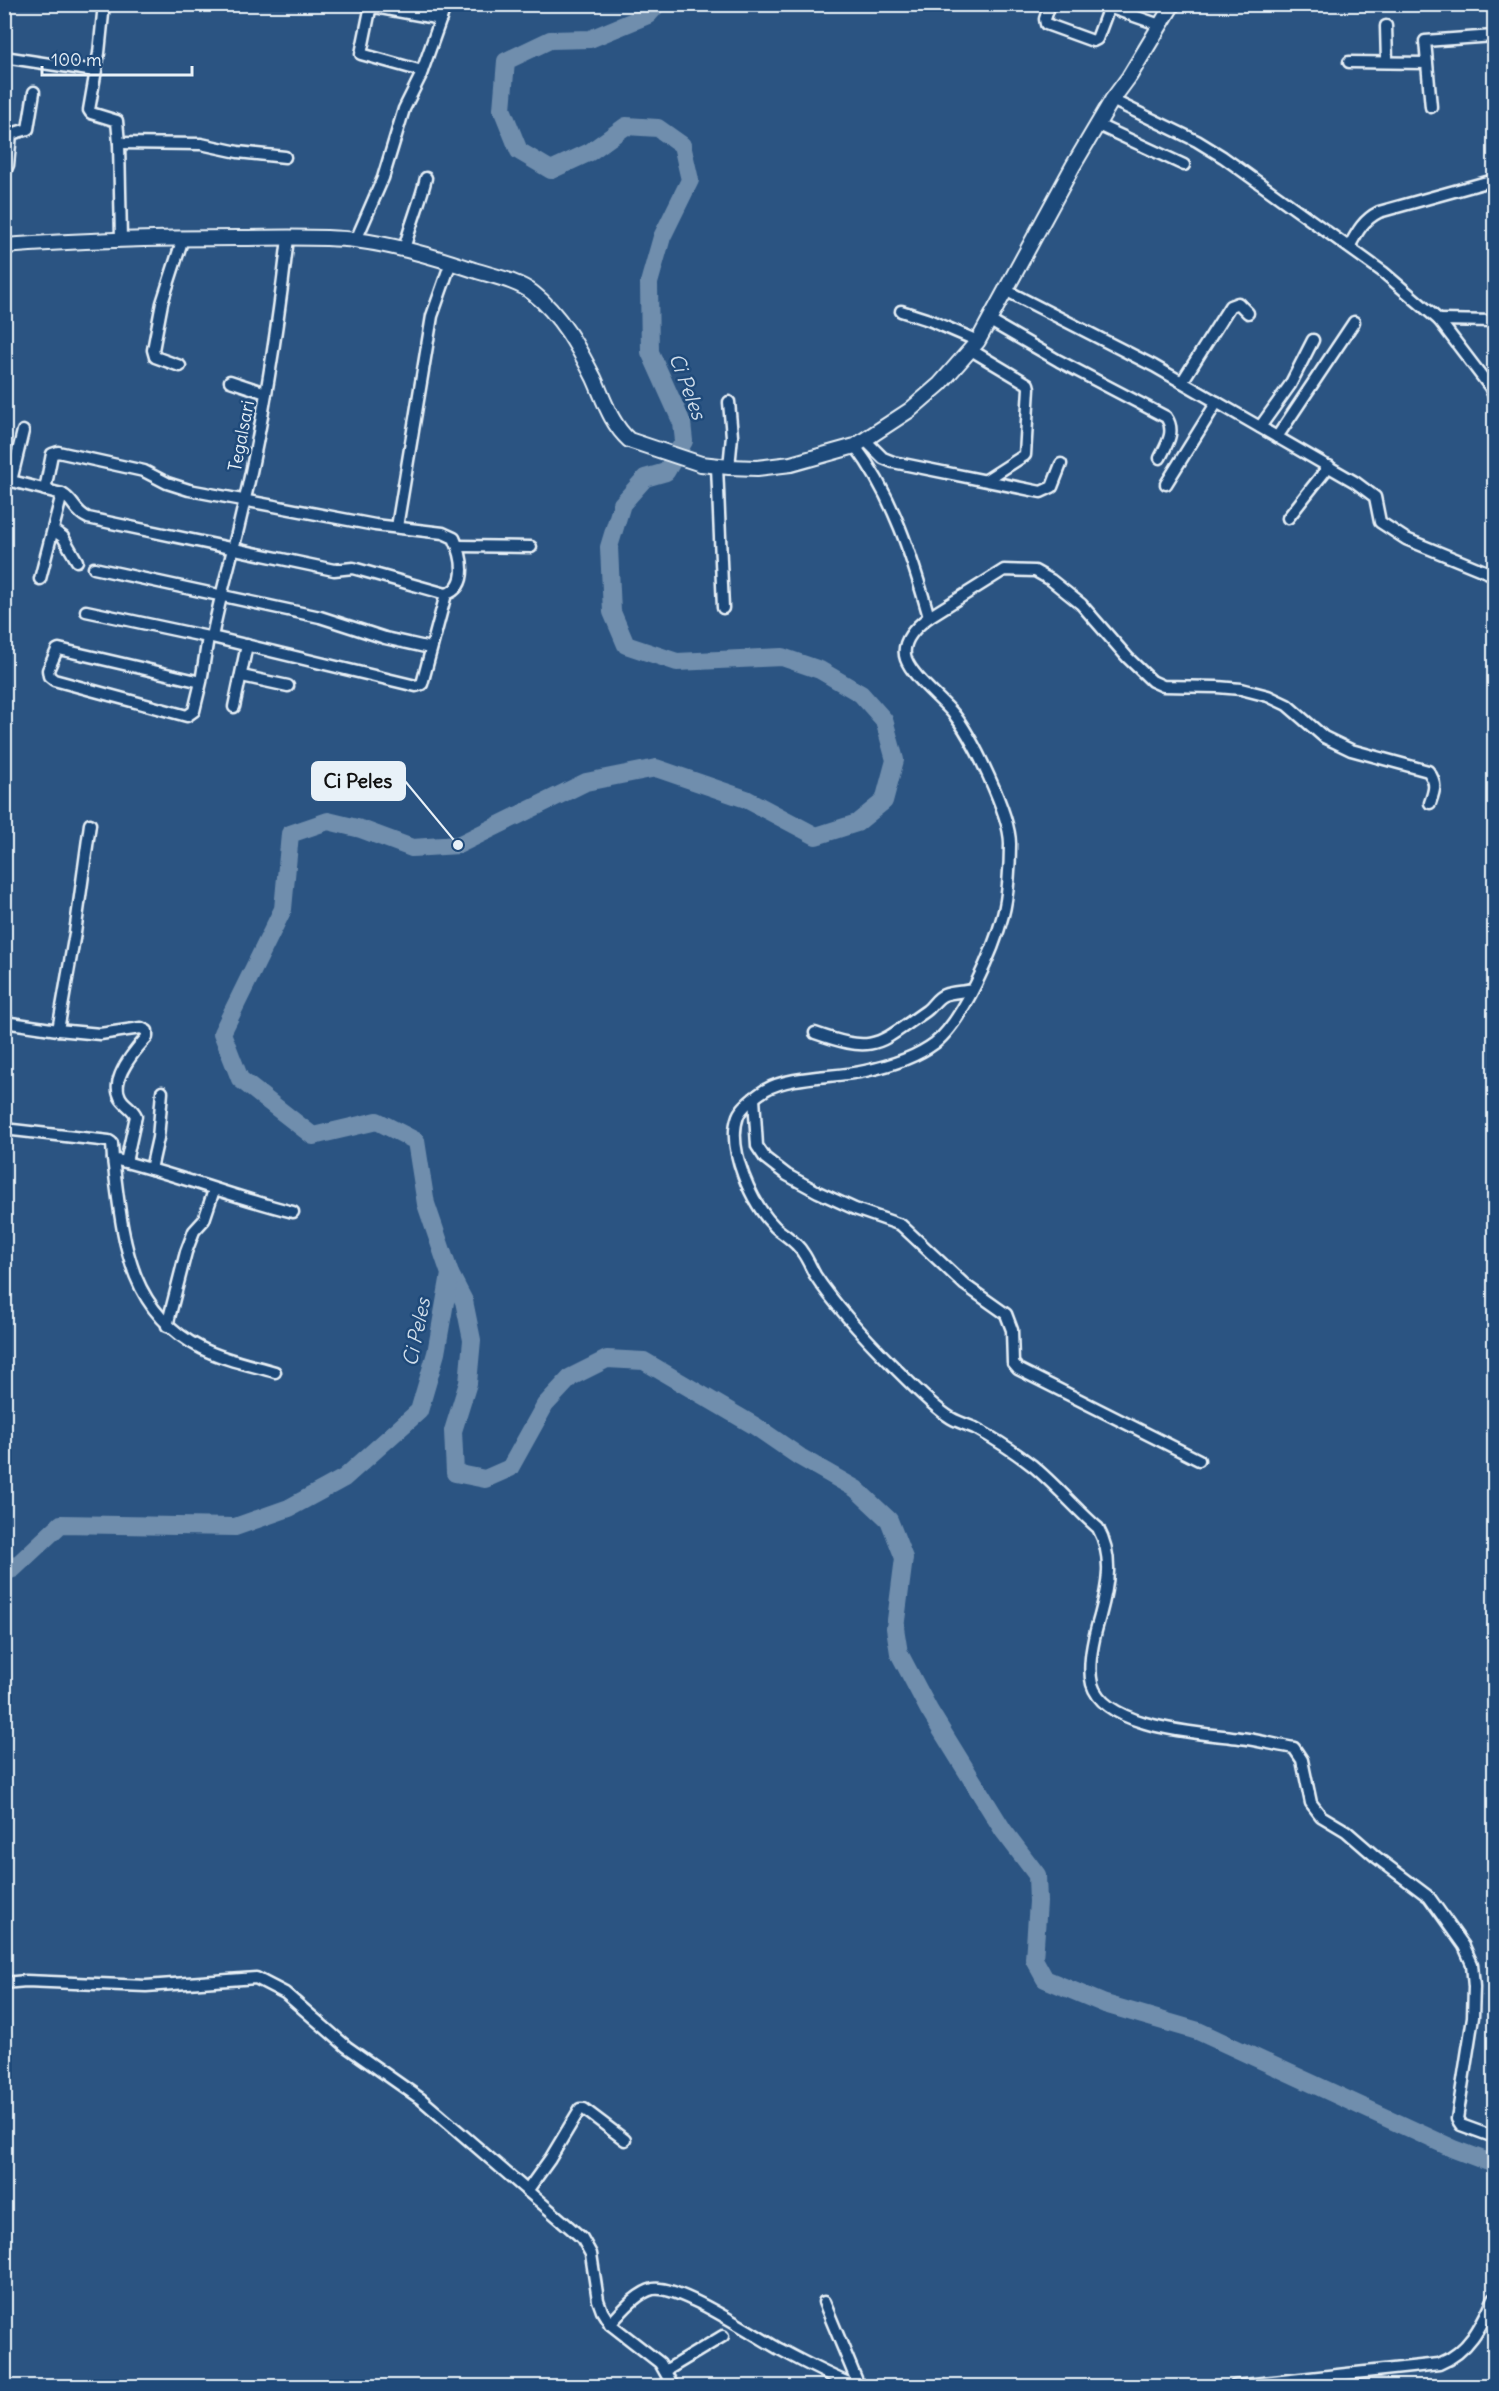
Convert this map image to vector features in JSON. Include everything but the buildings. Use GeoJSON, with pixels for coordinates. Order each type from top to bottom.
{"type":"FeatureCollection","features":[{"type":"Feature","properties":{"kind":"main road"},"geometry":{"type":"LineString","coordinates":[[4,246],[121,239],[356,240],[451,262],[531,291],[552,310],[568,331],[620,432],[629,440],[702,464],[757,468],[792,464],[861,443],[910,410],[940,384],[974,346],[1007,291],[1112,100],[1129,77],[1173,4]]}},
{"type":"Feature","properties":{"kind":"street"},"geometry":{"type":"LineString","coordinates":[[104,4],[89,110],[91,113],[117,121],[121,239]]}},
{"type":"Feature","properties":{"kind":"street"},"geometry":{"type":"LineString","coordinates":[[356,240],[383,178],[405,109],[422,71],[446,4]]}},
{"type":"Feature","properties":{"kind":"street"},"geometry":{"type":"LineString","coordinates":[[1050,4],[1045,19],[1046,24],[1093,41],[1097,39],[1105,6],[1160,25]]}},
{"type":"Feature","properties":{"kind":"street"},"geometry":{"type":"LineString","coordinates":[[422,71],[361,54],[370,10],[375,7],[441,19]]}},
{"type":"Feature","properties":{"kind":"street"},"geometry":{"type":"LineString","coordinates":[[1386,26],[1387,62]]}},
{"type":"Feature","properties":{"kind":"street"},"geometry":{"type":"LineString","coordinates":[[1431,106],[1425,41],[1494,36]]}},
{"type":"Feature","properties":{"kind":"street"},"geometry":{"type":"LineString","coordinates":[[4,57],[95,71]]}},
{"type":"Feature","properties":{"kind":"street"},"geometry":{"type":"LineString","coordinates":[[1349,62],[1426,63]]}},
{"type":"Feature","properties":{"kind":"street"},"geometry":{"type":"LineString","coordinates":[[4,174],[8,165],[11,134],[28,129],[34,92]]}},
{"type":"Feature","properties":{"kind":"street"},"geometry":{"type":"LineString","coordinates":[[1112,100],[1197,141],[1223,157],[1317,222],[1383,272],[1439,320],[1494,396]]}},
{"type":"Feature","properties":{"kind":"street"},"geometry":{"type":"LineString","coordinates":[[1098,125],[1184,165]]}},
{"type":"Feature","properties":{"kind":"street"},"geometry":{"type":"LineString","coordinates":[[119,143],[201,144],[238,152],[285,157]]}},
{"type":"Feature","properties":{"kind":"street"},"geometry":{"type":"LineString","coordinates":[[404,250],[426,178]]}},
{"type":"Feature","properties":{"kind":"street"},"geometry":{"type":"LineString","coordinates":[[1349,247],[1362,225],[1368,218],[1379,212],[1494,180]]}},
{"type":"Feature","properties":{"kind":"street"},"geometry":{"type":"LineString","coordinates":[[180,366],[155,357],[153,350],[162,303],[183,238]]}},
{"type":"Feature","properties":{"kind":"street","name":"Tegalsari"},"geometry":{"type":"LineString","coordinates":[[201,682],[60,649],[57,650],[48,670],[49,676],[54,680],[187,716],[194,711],[201,682],[210,637],[220,595],[245,500],[280,308],[288,238]]}},
{"type":"Feature","properties":{"kind":"street"},"geometry":{"type":"LineString","coordinates":[[397,527],[432,316],[451,262]]}},
{"type":"Feature","properties":{"kind":"street"},"geometry":{"type":"LineString","coordinates":[[1007,291],[1154,366],[1329,466],[1375,497],[1380,522],[1406,538],[1494,574]]}},
{"type":"Feature","properties":{"kind":"street"},"geometry":{"type":"LineString","coordinates":[[1182,382],[1230,306],[1238,303],[1248,313]]}},
{"type":"Feature","properties":{"kind":"street"},"geometry":{"type":"LineString","coordinates":[[902,311],[928,320],[974,346],[1028,384],[1025,455],[986,480]]}},
{"type":"Feature","properties":{"kind":"street"},"geometry":{"type":"LineString","coordinates":[[1439,320],[1494,321]]}},
{"type":"Feature","properties":{"kind":"street"},"geometry":{"type":"LineString","coordinates":[[990,321],[1166,417],[1171,434],[1160,458]]}},
{"type":"Feature","properties":{"kind":"street"},"geometry":{"type":"LineString","coordinates":[[1277,437],[1354,322]]}},
{"type":"Feature","properties":{"kind":"street"},"geometry":{"type":"LineString","coordinates":[[1260,427],[1290,385],[1313,340]]}},
{"type":"Feature","properties":{"kind":"street"},"geometry":{"type":"LineString","coordinates":[[230,381],[266,393]]}},
{"type":"Feature","properties":{"kind":"street"},"geometry":{"type":"LineString","coordinates":[[723,608],[723,467],[732,435],[729,402]]}},
{"type":"Feature","properties":{"kind":"street"},"geometry":{"type":"LineString","coordinates":[[1166,484],[1217,402]]}},
{"type":"Feature","properties":{"kind":"street"},"geometry":{"type":"LineString","coordinates":[[23,431],[8,480],[45,490],[62,494],[68,497],[79,514],[88,518],[334,570],[353,568],[446,594],[454,591],[460,583],[462,574],[458,546],[454,538],[443,533],[189,490],[167,483],[144,471],[54,452],[45,490]]}},
{"type":"Feature","properties":{"kind":"street"},"geometry":{"type":"LineString","coordinates":[[861,443],[893,462],[1041,492],[1052,487],[1061,464]]}},
{"type":"Feature","properties":{"kind":"street"},"geometry":{"type":"LineString","coordinates":[[861,443],[898,522],[929,617]]}},
{"type":"Feature","properties":{"kind":"street"},"geometry":{"type":"LineString","coordinates":[[1288,518],[1329,466]]}},
{"type":"Feature","properties":{"kind":"street"},"geometry":{"type":"LineString","coordinates":[[40,579],[62,494]]}},
{"type":"Feature","properties":{"kind":"street"},"geometry":{"type":"LineString","coordinates":[[53,530],[63,537],[77,561]]}},
{"type":"Feature","properties":{"kind":"street"},"geometry":{"type":"LineString","coordinates":[[458,546],[531,547]]}},
{"type":"Feature","properties":{"kind":"street"},"geometry":{"type":"LineString","coordinates":[[94,568],[320,617],[374,635],[430,648]]}},
{"type":"Feature","properties":{"kind":"street"},"geometry":{"type":"LineString","coordinates":[[1430,803],[1436,788],[1434,779],[1428,771],[1352,750],[1324,737],[1287,705],[1268,696],[1241,689],[1163,686],[1152,681],[1115,644],[1100,623],[1081,604],[1041,573],[1004,570],[919,624],[907,641],[906,659],[965,730],[998,797],[1008,828],[1011,843],[1003,915],[980,976],[959,1012],[937,1042],[891,1065],[861,1072],[780,1083],[754,1098],[738,1115],[736,1131],[738,1155],[744,1179],[755,1201],[776,1227],[802,1251],[816,1276],[875,1347],[951,1418],[990,1436],[1034,1467],[1098,1528],[1105,1541],[1109,1577],[1096,1627],[1092,1657],[1092,1683],[1097,1693],[1107,1704],[1126,1716],[1162,1728],[1244,1738],[1294,1748],[1302,1760],[1311,1803],[1322,1816],[1346,1831],[1429,1897],[1464,1946],[1472,1964],[1473,2017],[1457,2119],[1461,2125],[1494,2137]]}},
{"type":"Feature","properties":{"kind":"street"},"geometry":{"type":"LineString","coordinates":[[86,611],[247,645],[416,686],[422,684],[446,594]]}},
{"type":"Feature","properties":{"kind":"street"},"geometry":{"type":"LineString","coordinates":[[234,707],[247,645]]}},
{"type":"Feature","properties":{"kind":"street"},"geometry":{"type":"LineString","coordinates":[[242,676],[288,686]]}},
{"type":"Feature","properties":{"kind":"street"},"geometry":{"type":"LineString","coordinates":[[58,1030],[75,933],[90,824]]}},
{"type":"Feature","properties":{"kind":"street"},"geometry":{"type":"LineString","coordinates":[[815,1033],[852,1045],[866,1045],[882,1041],[930,1008],[940,997],[971,990]]}},
{"type":"Feature","properties":{"kind":"street"},"geometry":{"type":"LineString","coordinates":[[4,1022],[100,1034],[141,1029],[147,1031],[147,1037],[123,1069],[118,1085],[119,1096],[136,1116],[126,1162]]}},
{"type":"Feature","properties":{"kind":"street"},"geometry":{"type":"LineString","coordinates":[[152,1169],[158,1138],[162,1092]]}},
{"type":"Feature","properties":{"kind":"street"},"geometry":{"type":"LineString","coordinates":[[754,1098],[757,1146],[765,1158],[818,1192],[855,1209],[901,1225],[965,1285],[1006,1314],[1012,1330],[1013,1363],[1018,1369],[1199,1460]]}},
{"type":"Feature","properties":{"kind":"street"},"geometry":{"type":"LineString","coordinates":[[4,1129],[109,1140],[112,1143],[128,1255],[137,1283],[154,1312],[167,1326],[201,1348],[275,1372]]}},
{"type":"Feature","properties":{"kind":"street"},"geometry":{"type":"LineString","coordinates":[[113,1159],[293,1212]]}},
{"type":"Feature","properties":{"kind":"street"},"geometry":{"type":"LineString","coordinates":[[167,1326],[186,1252],[195,1231],[204,1220],[214,1190]]}},
{"type":"Feature","properties":{"kind":"street"},"geometry":{"type":"LineString","coordinates":[[4,1983],[26,1981],[146,1986],[256,1978],[285,1993],[347,2047],[421,2099],[582,2238],[591,2254],[598,2300],[610,2324],[651,2354],[674,2386]]}},
{"type":"Feature","properties":{"kind":"street"},"geometry":{"type":"LineString","coordinates":[[527,2191],[550,2159],[580,2109],[584,2109],[625,2140]]}},
{"type":"Feature","properties":{"kind":"street"},"geometry":{"type":"LineString","coordinates":[[610,2324],[633,2301],[650,2290],[666,2290],[719,2313],[779,2348],[857,2386]]}},
{"type":"Feature","properties":{"kind":"street"},"geometry":{"type":"LineString","coordinates":[[1235,2386],[1439,2364],[1458,2354],[1473,2338],[1494,2298]]}},
{"type":"Feature","properties":{"kind":"street"},"geometry":{"type":"LineString","coordinates":[[824,2302],[857,2386]]}},
{"type":"Feature","properties":{"kind":"street"},"geometry":{"type":"LineString","coordinates":[[665,2371],[723,2336]]}},
{"type":"Feature","properties":{"kind":"waterway","name":"Ci Peles"},"geometry":{"type":"LineString","coordinates":[[4,1572],[13,1569],[61,1524],[235,1527],[289,1508],[344,1478],[419,1411],[436,1353],[450,1274],[426,1204],[416,1141],[377,1121],[313,1136],[240,1079],[222,1033],[283,909],[290,834],[328,821],[361,829],[412,848],[458,845],[586,782],[656,768],[746,799],[816,836],[857,823],[884,801],[895,760],[884,720],[861,694],[820,670],[782,657],[677,662],[626,645],[612,612],[609,547],[622,504],[645,478],[666,472],[684,441],[682,423],[650,352],[649,283],[662,237],[690,180],[682,145],[658,128],[626,126],[590,152],[551,170],[519,151],[502,109],[506,61],[550,40],[590,39],[648,15],[658,4]]}},
{"type":"Feature","properties":{"kind":"waterway"},"geometry":{"type":"LineString","coordinates":[[450,1274],[464,1301],[472,1340],[468,1383],[453,1431],[455,1473],[485,1479],[510,1468],[545,1405],[571,1377],[607,1359],[644,1361],[856,1489],[889,1520],[904,1558],[895,1628],[899,1653],[929,1710],[1003,1830],[1037,1875],[1038,1902],[1034,1959],[1045,1979],[1105,2004],[1198,2031],[1454,2149],[1494,2164]]}},
{"type":"Feature","properties":{"kind":"place","name":"Ci Peles"},"geometry":{"type":"Point","coordinates":[458,845]}}]}
